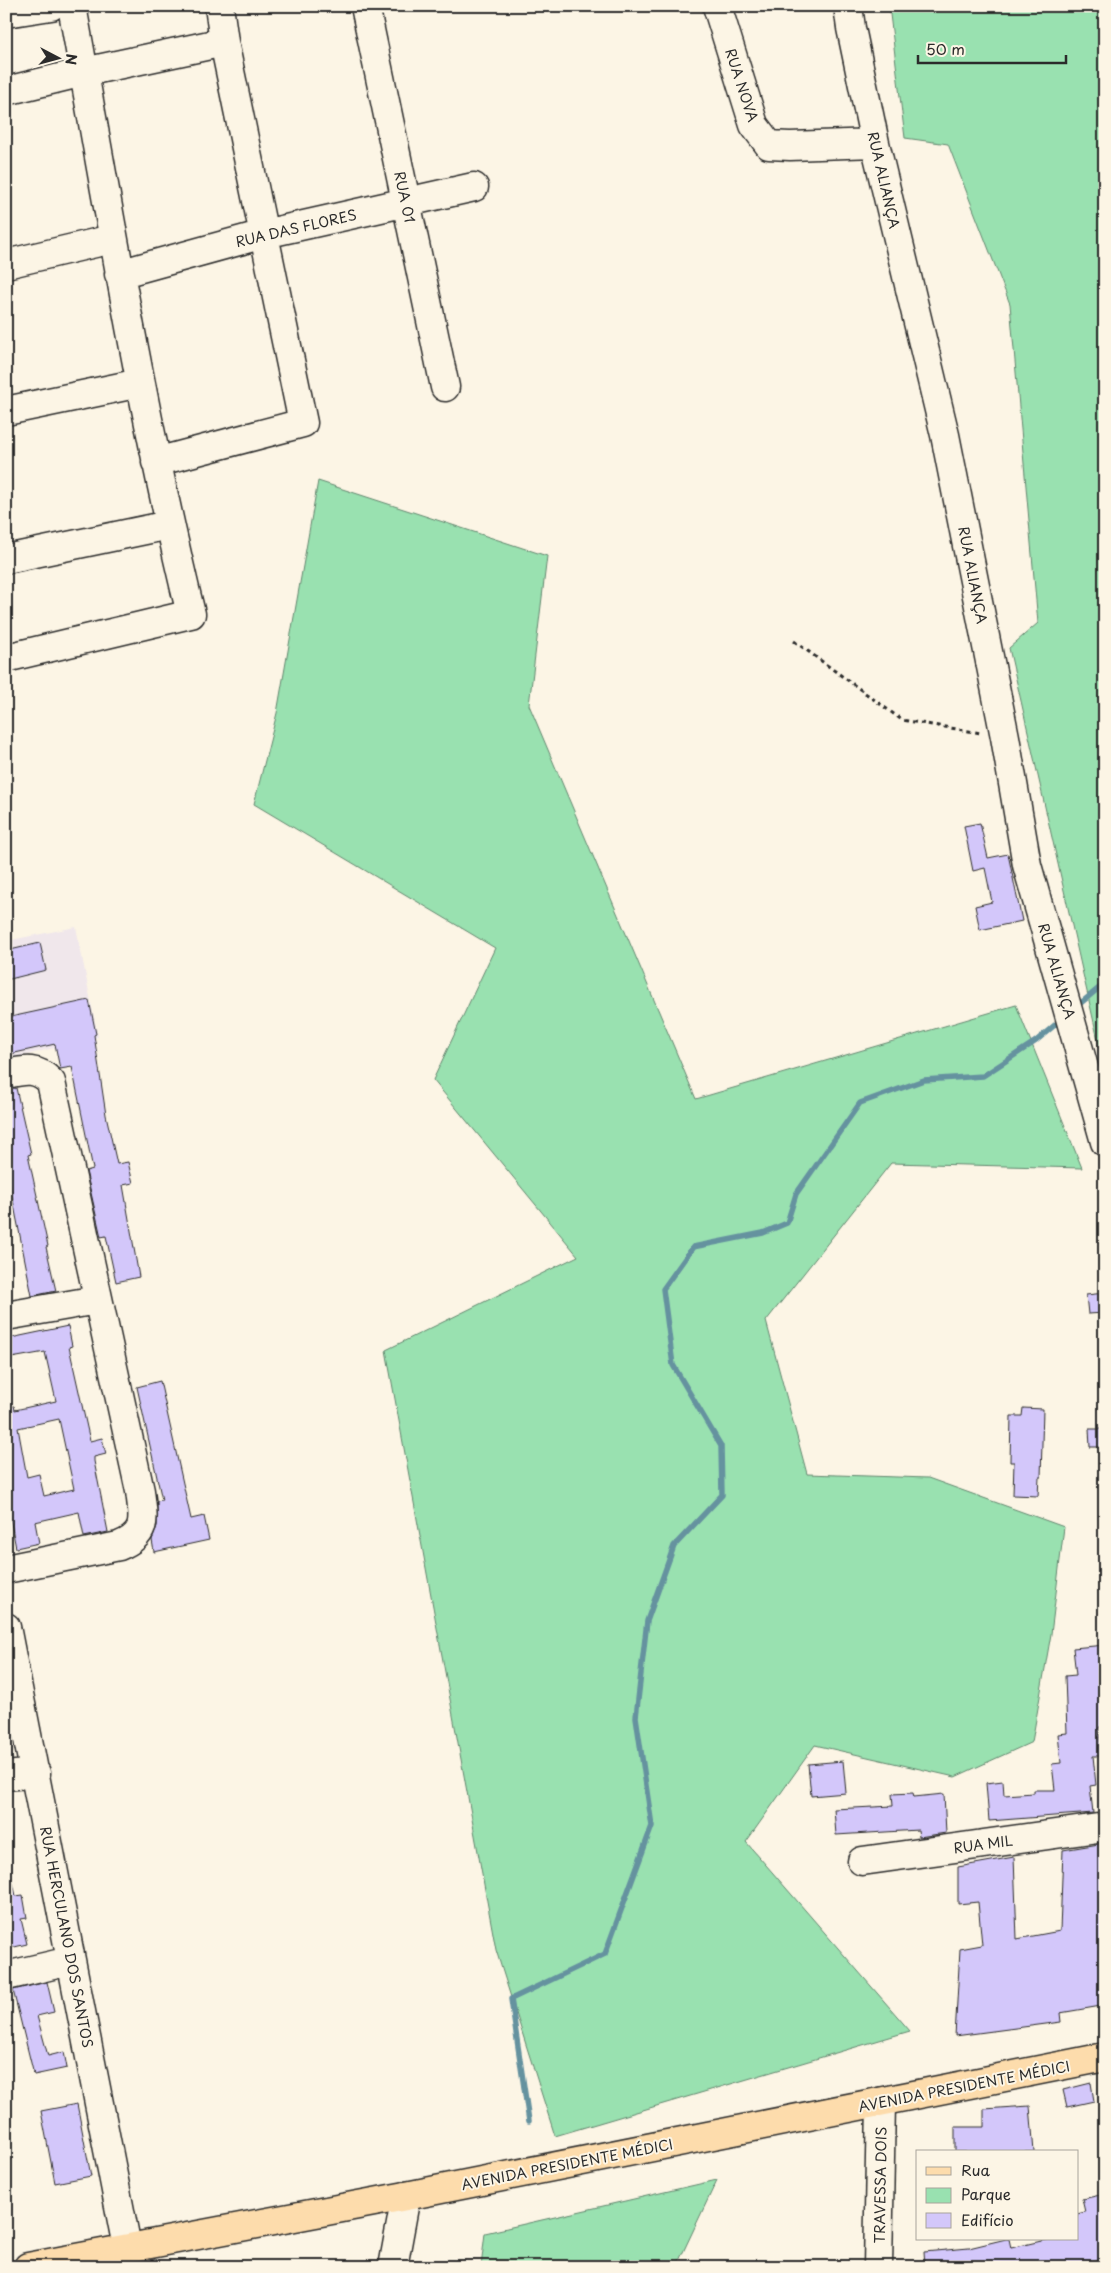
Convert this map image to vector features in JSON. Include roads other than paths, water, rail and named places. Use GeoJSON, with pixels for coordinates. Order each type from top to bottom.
{"type":"FeatureCollection","features":[{"type":"Feature","properties":{"kind":"main road","name":"AVENIDA PRESIDENTE MÉDICI"},"geometry":{"type":"LineString","coordinates":[[28,2267],[406,2196],[1105,2057]]}},
{"type":"Feature","properties":{"kind":"street"},"geometry":{"type":"LineString","coordinates":[[6,14],[50,6]]}},
{"type":"Feature","properties":{"kind":"street"},"geometry":{"type":"LineString","coordinates":[[6,658],[191,614],[169,525],[118,274],[72,6]]}},
{"type":"Feature","properties":{"kind":"street"},"geometry":{"type":"LineString","coordinates":[[156,462],[303,423],[224,42],[220,6]]}},
{"type":"Feature","properties":{"kind":"street","name":"RUA 01"},"geometry":{"type":"LineString","coordinates":[[365,6],[445,387]]}},
{"type":"Feature","properties":{"kind":"street","name":"RUA NOVA"},"geometry":{"type":"LineString","coordinates":[[717,6],[754,125],[769,145],[875,143]]}},
{"type":"Feature","properties":{"kind":"street","name":"RUA ALIANÇA"},"geometry":{"type":"LineString","coordinates":[[848,6],[875,143],[945,435],[1005,737],[1027,865],[1105,1142]]}},
{"type":"Feature","properties":{"kind":"street"},"geometry":{"type":"LineString","coordinates":[[6,92],[84,72],[224,42]]}},
{"type":"Feature","properties":{"kind":"street","name":"RUA DAS FLORES"},"geometry":{"type":"LineString","coordinates":[[118,274],[264,234],[474,187]]}},
{"type":"Feature","properties":{"kind":"street"},"geometry":{"type":"LineString","coordinates":[[6,264],[112,239]]}},
{"type":"Feature","properties":{"kind":"street"},"geometry":{"type":"LineString","coordinates":[[6,411],[140,383]]}},
{"type":"Feature","properties":{"kind":"street"},"geometry":{"type":"LineString","coordinates":[[6,559],[169,525]]}},
{"type":"Feature","properties":{"kind":"street"},"geometry":{"type":"LineString","coordinates":[[6,1074],[34,1070],[44,1074],[51,1082],[140,1491],[143,1521],[140,1531],[133,1540],[119,1546],[6,1569]]}},
{"type":"Feature","properties":{"kind":"street"},"geometry":{"type":"LineString","coordinates":[[6,1316],[97,1300]]}},
{"type":"Feature","properties":{"kind":"street","name":"RUA HERCULANO DOS SANTOS"},"geometry":{"type":"LineString","coordinates":[[6,1627],[127,2247]]}},
{"type":"Feature","properties":{"kind":"street"},"geometry":{"type":"LineString","coordinates":[[6,1776],[36,1773]]}},
{"type":"Feature","properties":{"kind":"street","name":"RUA MIL"},"geometry":{"type":"LineString","coordinates":[[862,1861],[1105,1826]]}},
{"type":"Feature","properties":{"kind":"street"},"geometry":{"type":"LineString","coordinates":[[6,1976],[70,1962]]}},
{"type":"Feature","properties":{"kind":"street","name":"TRAVESSA DOIS"},"geometry":{"type":"LineString","coordinates":[[878,2267],[881,2102]]}},
{"type":"Feature","properties":{"kind":"street"},"geometry":{"type":"LineString","coordinates":[[393,2267],[406,2196]]}},
{"type":"Feature","properties":{"kind":"waterway"},"geometry":{"type":"LineString","coordinates":[[1076,1007],[1105,983]]}},
{"type":"Feature","properties":{"kind":"waterway"},"geometry":{"type":"LineString","coordinates":[[529,2121],[511,1999],[605,1954],[652,1826],[636,1717],[647,1621],[674,1546],[722,1495],[721,1446],[673,1365],[663,1289],[693,1247],[763,1233],[787,1223],[796,1194],[860,1103],[924,1080],[983,1076],[1036,1041],[1063,1018]]}}]}
